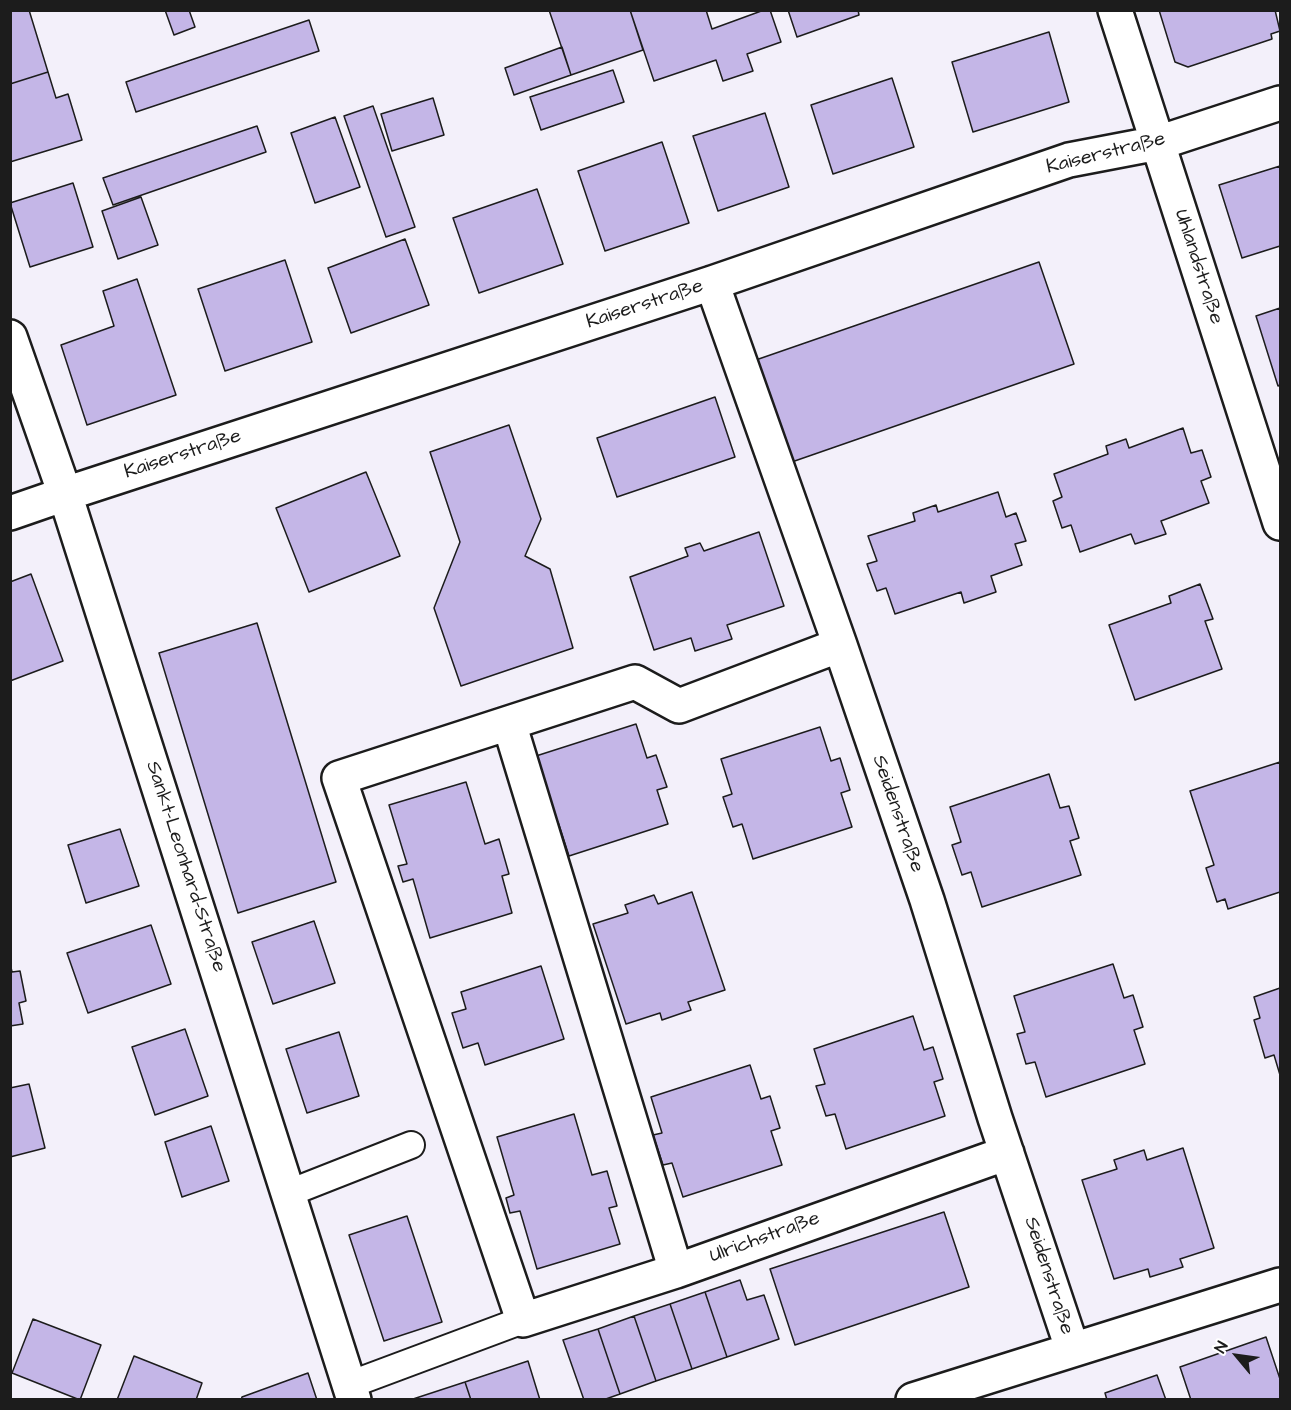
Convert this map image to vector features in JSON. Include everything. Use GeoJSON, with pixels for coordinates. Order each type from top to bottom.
{"type":"FeatureCollection","features":[{"type":"Feature","properties":{"kind":"street","name":"Uhlandstraße"},"geometry":{"type":"LineString","coordinates":[[1115,10],[1281,523]]}},
{"type":"Feature","properties":{"kind":"street","name":"Kaiserstraße"},"geometry":{"type":"LineString","coordinates":[[10,513],[712,283],[1069,160],[1158,143],[1281,103]]}},
{"type":"Feature","properties":{"kind":"street","name":"Seidenstraße"},"geometry":{"type":"LineString","coordinates":[[712,283],[927,900],[1006,1153],[1072,1348]]}},
{"type":"Feature","properties":{"kind":"street","name":"Sankt-Leonhard-Straße"},"geometry":{"type":"LineString","coordinates":[[10,337],[64,494],[352,1392]]}},
{"type":"Feature","properties":{"kind":"street"},"geometry":{"type":"LineString","coordinates":[[523,1320],[339,778],[635,682],[679,706],[840,645]]}},
{"type":"Feature","properties":{"kind":"street"},"geometry":{"type":"LineString","coordinates":[[509,723],[676,1271]]}},
{"type":"Feature","properties":{"kind":"street","name":"Ulrichstraße"},"geometry":{"type":"LineString","coordinates":[[523,1320],[676,1271],[1006,1153]]}},
{"type":"Feature","properties":{"kind":"street"},"geometry":{"type":"LineString","coordinates":[[913,1400],[1072,1348],[1281,1285]]}},
{"type":"Feature","properties":{"kind":"lane"},"geometry":{"type":"LineString","coordinates":[[289,1193],[411,1145]]}},
{"type":"Feature","properties":{"kind":"lane"},"geometry":{"type":"LineString","coordinates":[[352,1392],[523,1320]]}},
{"type":"Feature","properties":{"kind":"building"},"geometry":{"type":"Polygon","coordinates":[[[10,10],[29,10],[48,72],[10,84],[10,10]]]}},
{"type":"Feature","properties":{"kind":"building"},"geometry":{"type":"Polygon","coordinates":[[[165,10],[189,10],[195,27],[174,35],[165,10]]]}},
{"type":"Feature","properties":{"kind":"building"},"geometry":{"type":"Polygon","coordinates":[[[549,10],[630,10],[643,50],[571,75],[549,10]]]}},
{"type":"Feature","properties":{"kind":"building"},"geometry":{"type":"Polygon","coordinates":[[[630,10],[706,10],[712,29],[764,10],[770,10],[781,42],[747,54],[753,71],[723,81],[716,60],[654,81],[630,10]]]}},
{"type":"Feature","properties":{"kind":"building"},"geometry":{"type":"Polygon","coordinates":[[[788,10],[858,10],[859,15],[797,37],[788,10]]]}},
{"type":"Feature","properties":{"kind":"building"},"geometry":{"type":"Polygon","coordinates":[[[1159,10],[1275,10],[1280,31],[1271,34],[1272,39],[1188,67],[1175,62],[1159,10]]]}},
{"type":"Feature","properties":{"kind":"building"},"geometry":{"type":"Polygon","coordinates":[[[309,20],[319,51],[136,112],[126,82],[309,20]]]}},
{"type":"Feature","properties":{"kind":"building"},"geometry":{"type":"Polygon","coordinates":[[[1049,32],[1069,102],[973,132],[952,62],[1049,32]]]}},
{"type":"Feature","properties":{"kind":"building"},"geometry":{"type":"Polygon","coordinates":[[[562,47],[571,75],[514,95],[505,68],[562,47]]]}},
{"type":"Feature","properties":{"kind":"building"},"geometry":{"type":"Polygon","coordinates":[[[613,70],[624,102],[541,130],[530,97],[613,70]]]}},
{"type":"Feature","properties":{"kind":"building"},"geometry":{"type":"Polygon","coordinates":[[[48,72],[56,98],[68,94],[82,140],[10,162],[10,84],[48,72]]]}},
{"type":"Feature","properties":{"kind":"building"},"geometry":{"type":"Polygon","coordinates":[[[892,78],[914,147],[833,174],[811,105],[892,78]]]}},
{"type":"Feature","properties":{"kind":"building"},"geometry":{"type":"Polygon","coordinates":[[[433,98],[444,135],[392,151],[381,114],[433,98]]]}},
{"type":"Feature","properties":{"kind":"building"},"geometry":{"type":"Polygon","coordinates":[[[373,106],[415,227],[386,237],[344,116],[373,106]]]}},
{"type":"Feature","properties":{"kind":"building"},"geometry":{"type":"Polygon","coordinates":[[[765,113],[789,187],[718,211],[693,136],[765,113]]]}},
{"type":"Feature","properties":{"kind":"building"},"geometry":{"type":"Polygon","coordinates":[[[335,117],[360,187],[315,203],[291,133],[335,117]]]}},
{"type":"Feature","properties":{"kind":"building"},"geometry":{"type":"Polygon","coordinates":[[[257,126],[266,152],[113,205],[103,178],[257,126]]]}},
{"type":"Feature","properties":{"kind":"building"},"geometry":{"type":"Polygon","coordinates":[[[662,142],[689,223],[605,251],[578,171],[662,142]]]}},
{"type":"Feature","properties":{"kind":"building"},"geometry":{"type":"Polygon","coordinates":[[[1280,166],[1280,246],[1242,258],[1219,185],[1280,166]]]}},
{"type":"Feature","properties":{"kind":"building"},"geometry":{"type":"Polygon","coordinates":[[[73,183],[93,247],[30,267],[10,203],[73,183]]]}},
{"type":"Feature","properties":{"kind":"building"},"geometry":{"type":"Polygon","coordinates":[[[537,189],[563,264],[479,293],[453,218],[537,189]]]}},
{"type":"Feature","properties":{"kind":"building"},"geometry":{"type":"Polygon","coordinates":[[[141,197],[158,245],[118,259],[102,211],[141,197]]]}},
{"type":"Feature","properties":{"kind":"building"},"geometry":{"type":"Polygon","coordinates":[[[405,239],[429,305],[351,333],[328,268],[405,239]]]}},
{"type":"Feature","properties":{"kind":"building"},"geometry":{"type":"Polygon","coordinates":[[[285,260],[312,342],[225,371],[198,289],[285,260]]]}},
{"type":"Feature","properties":{"kind":"building"},"geometry":{"type":"Polygon","coordinates":[[[1039,262],[1074,364],[786,464],[750,362],[1039,262]]]}},
{"type":"Feature","properties":{"kind":"building"},"geometry":{"type":"Polygon","coordinates":[[[137,279],[176,395],[87,425],[61,345],[114,326],[103,291],[137,279]]]}},
{"type":"Feature","properties":{"kind":"building"},"geometry":{"type":"Polygon","coordinates":[[[1280,308],[1280,385],[1278,386],[1256,316],[1280,308]]]}},
{"type":"Feature","properties":{"kind":"building"},"geometry":{"type":"Polygon","coordinates":[[[715,397],[735,457],[617,497],[597,438],[715,397]]]}},
{"type":"Feature","properties":{"kind":"building"},"geometry":{"type":"Polygon","coordinates":[[[509,425],[541,519],[525,556],[550,569],[573,648],[461,686],[434,608],[460,542],[430,452],[509,425]]]}},
{"type":"Feature","properties":{"kind":"building"},"geometry":{"type":"Polygon","coordinates":[[[1183,428],[1191,453],[1202,450],[1211,477],[1201,481],[1209,503],[1161,521],[1166,534],[1135,544],[1131,534],[1080,552],[1071,525],[1062,528],[1053,501],[1062,497],[1054,474],[1108,454],[1106,446],[1126,439],[1129,448],[1183,428]]]}},
{"type":"Feature","properties":{"kind":"building"},"geometry":{"type":"Polygon","coordinates":[[[366,472],[400,556],[309,592],[276,508],[366,472]]]}},
{"type":"Feature","properties":{"kind":"building"},"geometry":{"type":"Polygon","coordinates":[[[998,492],[1006,517],[1016,513],[1026,541],[1015,544],[1022,565],[991,576],[996,592],[964,603],[961,592],[895,614],[886,588],[877,591],[867,564],[877,561],[868,536],[915,521],[913,513],[936,505],[938,512],[998,492]]]}},
{"type":"Feature","properties":{"kind":"building"},"geometry":{"type":"Polygon","coordinates":[[[759,532],[784,606],[727,625],[732,639],[695,651],[691,638],[654,650],[630,577],[688,556],[685,548],[700,543],[704,551],[759,532]]]}},
{"type":"Feature","properties":{"kind":"building"},"geometry":{"type":"Polygon","coordinates":[[[31,574],[63,661],[10,681],[10,582],[31,574]]]}},
{"type":"Feature","properties":{"kind":"building"},"geometry":{"type":"Polygon","coordinates":[[[1200,584],[1213,619],[1205,621],[1222,669],[1135,700],[1109,625],[1171,603],[1169,596],[1200,584]]]}},
{"type":"Feature","properties":{"kind":"building"},"geometry":{"type":"Polygon","coordinates":[[[257,623],[336,882],[238,913],[159,653],[257,623]]]}},
{"type":"Feature","properties":{"kind":"building"},"geometry":{"type":"Polygon","coordinates":[[[636,724],[647,758],[656,755],[667,787],[657,790],[668,824],[569,856],[558,822],[549,824],[540,794],[548,791],[536,756],[636,724]]]}},
{"type":"Feature","properties":{"kind":"building"},"geometry":{"type":"Polygon","coordinates":[[[820,727],[831,761],[840,758],[850,790],[841,793],[852,827],[753,859],[742,824],[733,827],[723,797],[732,794],[721,759],[820,727]]]}},
{"type":"Feature","properties":{"kind":"building"},"geometry":{"type":"Polygon","coordinates":[[[1280,762],[1280,892],[1228,909],[1225,899],[1217,902],[1206,868],[1214,865],[1190,791],[1280,762]]]}},
{"type":"Feature","properties":{"kind":"building"},"geometry":{"type":"Polygon","coordinates":[[[1049,774],[1060,808],[1069,806],[1079,838],[1070,841],[1081,875],[982,907],[971,872],[962,875],[952,845],[961,842],[950,807],[1049,774]]]}},
{"type":"Feature","properties":{"kind":"building"},"geometry":{"type":"Polygon","coordinates":[[[466,782],[485,844],[499,839],[509,874],[502,876],[512,913],[430,938],[413,879],[403,882],[398,866],[407,864],[389,805],[466,782]]]}},
{"type":"Feature","properties":{"kind":"building"},"geometry":{"type":"Polygon","coordinates":[[[120,829],[139,886],[86,903],[68,845],[120,829]]]}},
{"type":"Feature","properties":{"kind":"building"},"geometry":{"type":"Polygon","coordinates":[[[692,892],[725,990],[688,1002],[691,1010],[662,1020],[660,1013],[626,1024],[593,924],[628,913],[625,905],[654,895],[658,904],[692,892]]]}},
{"type":"Feature","properties":{"kind":"building"},"geometry":{"type":"Polygon","coordinates":[[[314,921],[335,983],[273,1004],[252,942],[314,921]]]}},
{"type":"Feature","properties":{"kind":"building"},"geometry":{"type":"Polygon","coordinates":[[[151,925],[171,984],[88,1013],[67,953],[151,925]]]}},
{"type":"Feature","properties":{"kind":"building"},"geometry":{"type":"Polygon","coordinates":[[[10,963],[12,972],[20,971],[26,1001],[19,1003],[23,1024],[10,1026],[10,963]]]}},
{"type":"Feature","properties":{"kind":"building"},"geometry":{"type":"Polygon","coordinates":[[[1113,964],[1124,998],[1133,995],[1143,1027],[1134,1030],[1145,1064],[1046,1097],[1035,1062],[1026,1064],[1017,1034],[1025,1032],[1014,996],[1113,964]]]}},
{"type":"Feature","properties":{"kind":"building"},"geometry":{"type":"Polygon","coordinates":[[[541,966],[564,1039],[485,1065],[478,1043],[463,1048],[452,1013],[466,1009],[461,992],[541,966]]]}},
{"type":"Feature","properties":{"kind":"building"},"geometry":{"type":"Polygon","coordinates":[[[1280,988],[1280,1075],[1274,1055],[1265,1058],[1254,1020],[1260,1018],[1254,997],[1280,988]]]}},
{"type":"Feature","properties":{"kind":"building"},"geometry":{"type":"Polygon","coordinates":[[[913,1016],[924,1050],[933,1047],[943,1079],[934,1082],[945,1116],[846,1149],[835,1114],[826,1116],[816,1086],[825,1084],[814,1049],[913,1016]]]}},
{"type":"Feature","properties":{"kind":"building"},"geometry":{"type":"Polygon","coordinates":[[[185,1029],[208,1096],[155,1115],[132,1047],[185,1029]]]}},
{"type":"Feature","properties":{"kind":"building"},"geometry":{"type":"Polygon","coordinates":[[[339,1032],[359,1096],[307,1113],[286,1049],[339,1032]]]}},
{"type":"Feature","properties":{"kind":"building"},"geometry":{"type":"Polygon","coordinates":[[[750,1065],[761,1099],[770,1096],[780,1128],[771,1131],[782,1165],[683,1197],[672,1163],[663,1165],[653,1135],[662,1133],[651,1097],[750,1065]]]}},
{"type":"Feature","properties":{"kind":"building"},"geometry":{"type":"Polygon","coordinates":[[[29,1084],[45,1148],[10,1157],[10,1088],[29,1084]]]}},
{"type":"Feature","properties":{"kind":"building"},"geometry":{"type":"Polygon","coordinates":[[[574,1114],[592,1175],[607,1171],[617,1206],[609,1208],[620,1244],[537,1269],[520,1211],[510,1213],[506,1198],[514,1195],[497,1137],[574,1114]]]}},
{"type":"Feature","properties":{"kind":"building"},"geometry":{"type":"Polygon","coordinates":[[[211,1126],[229,1181],[182,1197],[165,1142],[211,1126]]]}},
{"type":"Feature","properties":{"kind":"building"},"geometry":{"type":"Polygon","coordinates":[[[1183,1148],[1214,1248],[1180,1259],[1183,1267],[1150,1277],[1148,1269],[1114,1279],[1082,1180],[1117,1169],[1114,1160],[1144,1150],[1147,1160],[1183,1148]]]}},
{"type":"Feature","properties":{"kind":"building"},"geometry":{"type":"Polygon","coordinates":[[[944,1212],[969,1287],[795,1345],[770,1269],[944,1212]]]}},
{"type":"Feature","properties":{"kind":"building"},"geometry":{"type":"Polygon","coordinates":[[[407,1216],[442,1322],[384,1341],[349,1235],[407,1216]]]}},
{"type":"Feature","properties":{"kind":"building"},"geometry":{"type":"Polygon","coordinates":[[[740,1280],[747,1300],[764,1295],[779,1339],[727,1357],[705,1292],[740,1280]]]}},
{"type":"Feature","properties":{"kind":"building"},"geometry":{"type":"Polygon","coordinates":[[[705,1292],[727,1357],[692,1369],[670,1304],[705,1292]]]}},
{"type":"Feature","properties":{"kind":"building"},"geometry":{"type":"Polygon","coordinates":[[[670,1304],[692,1369],[656,1381],[634,1316],[670,1304]]]}},
{"type":"Feature","properties":{"kind":"building"},"geometry":{"type":"Polygon","coordinates":[[[634,1316],[656,1381],[620,1394],[598,1329],[634,1316]]]}},
{"type":"Feature","properties":{"kind":"building"},"geometry":{"type":"Polygon","coordinates":[[[33,1319],[101,1345],[80,1400],[12,1373],[33,1319]]]}},
{"type":"Feature","properties":{"kind":"building"},"geometry":{"type":"Polygon","coordinates":[[[598,1329],[620,1394],[603,1400],[584,1400],[563,1340],[598,1329]]]}},
{"type":"Feature","properties":{"kind":"building"},"geometry":{"type":"Polygon","coordinates":[[[1266,1337],[1280,1379],[1280,1400],[1191,1400],[1180,1367],[1266,1337]]]}},
{"type":"Feature","properties":{"kind":"building"},"geometry":{"type":"Polygon","coordinates":[[[134,1356],[202,1383],[196,1400],[117,1400],[134,1356]]]}},
{"type":"Feature","properties":{"kind":"building"},"geometry":{"type":"Polygon","coordinates":[[[528,1361],[540,1400],[471,1400],[465,1382],[528,1361]]]}},
{"type":"Feature","properties":{"kind":"building"},"geometry":{"type":"Polygon","coordinates":[[[308,1373],[317,1400],[241,1400],[242,1397],[308,1373]]]}},
{"type":"Feature","properties":{"kind":"building"},"geometry":{"type":"Polygon","coordinates":[[[1157,1375],[1166,1400],[1107,1400],[1105,1393],[1157,1375]]]}},
{"type":"Feature","properties":{"kind":"building"},"geometry":{"type":"Polygon","coordinates":[[[465,1382],[471,1400],[410,1400],[465,1382]]]}}]}
